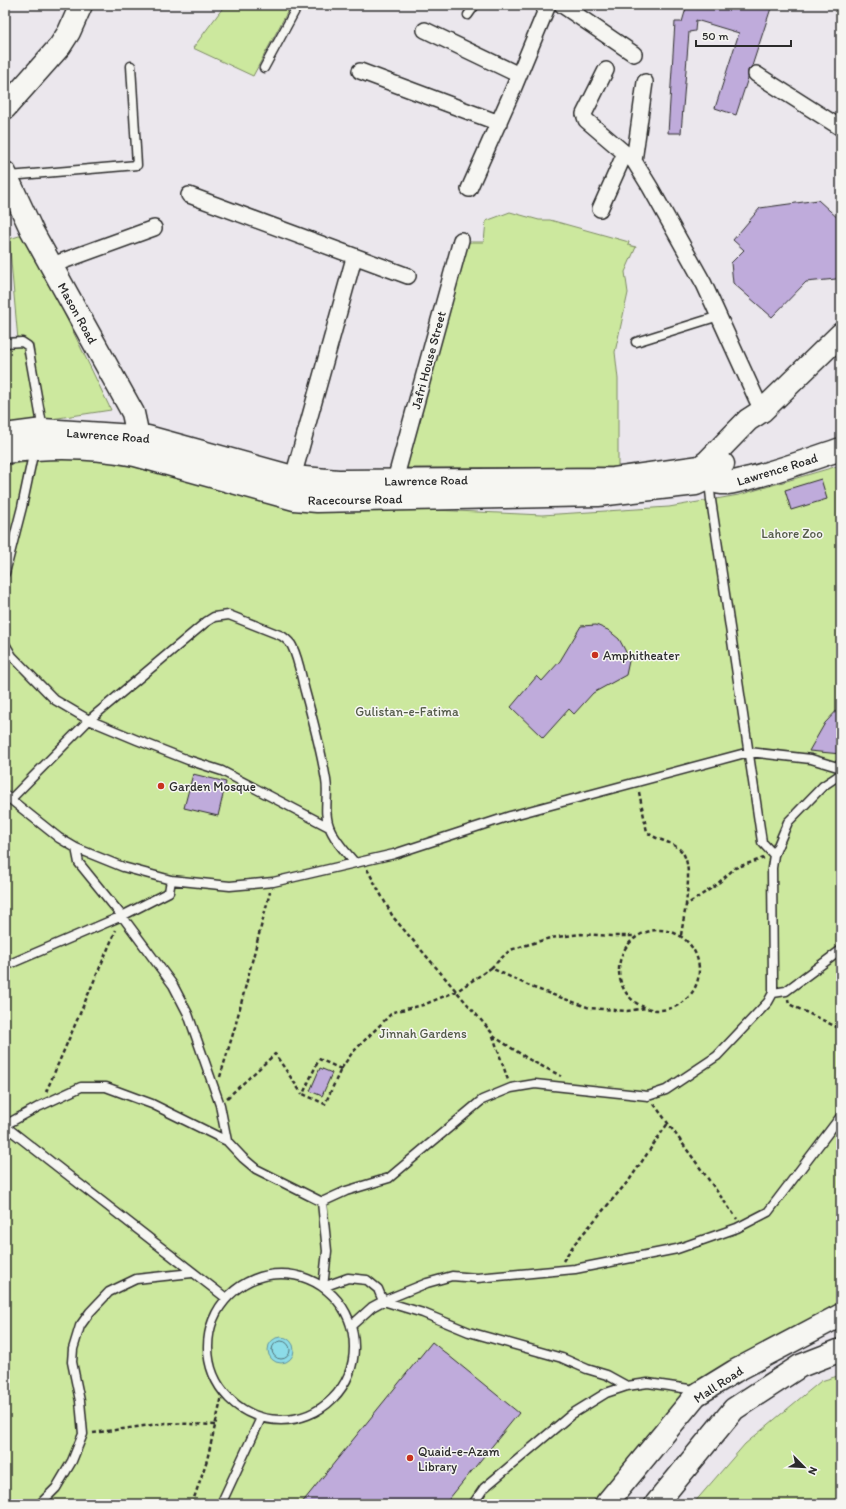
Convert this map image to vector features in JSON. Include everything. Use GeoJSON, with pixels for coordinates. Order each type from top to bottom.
{"type":"FeatureCollection","features":[{"type":"Feature","properties":{"kind":"main road"},"geometry":{"type":"LineString","coordinates":[[5,108],[60,46],[69,32],[81,5]]}},
{"type":"Feature","properties":{"kind":"main road","name":"Mason Road"},"geometry":{"type":"LineString","coordinates":[[6,174],[32,231],[133,413],[136,446]]}},
{"type":"Feature","properties":{"kind":"main road"},"geometry":{"type":"LineString","coordinates":[[704,472],[707,462],[748,420],[762,411],[841,334]]}},
{"type":"Feature","properties":{"kind":"main road"},"geometry":{"type":"LineString","coordinates":[[704,472],[728,458],[755,428],[762,411]]}},
{"type":"Feature","properties":{"kind":"main road"},"geometry":{"type":"LineString","coordinates":[[5,435],[36,437]]}},
{"type":"Feature","properties":{"kind":"main road","name":"Racecourse Road"},"geometry":{"type":"LineString","coordinates":[[5,452],[36,437],[81,447],[136,446],[294,499],[317,501],[598,494],[684,486],[702,482],[704,472]]}},
{"type":"Feature","properties":{"kind":"main road","name":"Lawrence Road"},"geometry":{"type":"LineString","coordinates":[[136,446],[148,437],[293,478],[338,481],[614,478],[704,472],[722,483],[774,472],[841,449]]}},
{"type":"Feature","properties":{"kind":"main road"},"geometry":{"type":"LineString","coordinates":[[728,458],[732,471],[740,477],[746,479]]}},
{"type":"Feature","properties":{"kind":"main road","name":"Mall Road"},"geometry":{"type":"LineString","coordinates":[[606,1504],[696,1395],[735,1371],[841,1315]]}},
{"type":"Feature","properties":{"kind":"main road"},"geometry":{"type":"LineString","coordinates":[[656,1504],[734,1409],[800,1366],[841,1350]]}},
{"type":"Feature","properties":{"kind":"street"},"geometry":{"type":"LineString","coordinates":[[562,5],[634,54]]}},
{"type":"Feature","properties":{"kind":"street"},"geometry":{"type":"LineString","coordinates":[[469,189],[519,75],[545,6]]}},
{"type":"Feature","properties":{"kind":"street"},"geometry":{"type":"LineString","coordinates":[[425,30],[519,75]]}},
{"type":"Feature","properties":{"kind":"street"},"geometry":{"type":"LineString","coordinates":[[606,70],[584,114],[586,120],[629,157],[704,284],[762,411]]}},
{"type":"Feature","properties":{"kind":"street"},"geometry":{"type":"LineString","coordinates":[[360,71],[499,123]]}},
{"type":"Feature","properties":{"kind":"street"},"geometry":{"type":"LineString","coordinates":[[756,74],[841,128]]}},
{"type":"Feature","properties":{"kind":"street"},"geometry":{"type":"LineString","coordinates":[[600,209],[629,157],[645,82]]}},
{"type":"Feature","properties":{"kind":"street"},"geometry":{"type":"LineString","coordinates":[[189,195],[354,258],[408,276]]}},
{"type":"Feature","properties":{"kind":"street"},"geometry":{"type":"LineString","coordinates":[[52,265],[154,228]]}},
{"type":"Feature","properties":{"kind":"street","name":"Jafri House Street"},"geometry":{"type":"LineString","coordinates":[[395,480],[461,240]]}},
{"type":"Feature","properties":{"kind":"street"},"geometry":{"type":"LineString","coordinates":[[294,499],[293,478],[354,258]]}},
{"type":"Feature","properties":{"kind":"lane"},"geometry":{"type":"LineString","coordinates":[[264,68],[298,5]]}},
{"type":"Feature","properties":{"kind":"lane"},"geometry":{"type":"LineString","coordinates":[[468,15],[475,5]]}},
{"type":"Feature","properties":{"kind":"lane"},"geometry":{"type":"LineString","coordinates":[[6,174],[137,165],[131,66]]}},
{"type":"Feature","properties":{"kind":"lane"},"geometry":{"type":"LineString","coordinates":[[636,342],[719,316]]}},
{"type":"Feature","properties":{"kind":"lane"},"geometry":{"type":"LineString","coordinates":[[5,343],[22,342],[28,346],[36,437],[22,507],[5,573]]}},
{"type":"Feature","properties":{"kind":"lane"},"geometry":{"type":"LineString","coordinates":[[704,472],[711,500],[762,842],[774,855]]}},
{"type":"Feature","properties":{"kind":"lane"},"geometry":{"type":"LineString","coordinates":[[359,862],[338,842],[329,827],[326,816],[328,792],[327,781],[295,652],[287,639],[282,636],[229,615],[214,617],[89,720],[8,797],[59,838],[76,848],[123,867],[171,880],[230,886],[273,882],[394,854],[510,816],[749,752],[811,759],[841,768]]}},
{"type":"Feature","properties":{"kind":"lane"},"geometry":{"type":"LineString","coordinates":[[5,644],[12,656],[55,700],[89,720],[188,760],[222,770],[329,827]]}},
{"type":"Feature","properties":{"kind":"lane"},"geometry":{"type":"LineString","coordinates":[[322,1202],[346,1191],[389,1178],[482,1100],[511,1088],[535,1084],[648,1096],[666,1090],[717,1056],[768,1002],[773,993],[772,868],[774,855],[788,822],[823,786],[841,774]]}},
{"type":"Feature","properties":{"kind":"lane"},"geometry":{"type":"LineString","coordinates":[[76,848],[79,863],[122,916],[173,985],[188,1014],[220,1105],[227,1141]]}},
{"type":"Feature","properties":{"kind":"lane"},"geometry":{"type":"LineString","coordinates":[[5,966],[122,916],[169,892],[171,880]]}},
{"type":"Feature","properties":{"kind":"lane"},"geometry":{"type":"LineString","coordinates":[[773,993],[786,991],[841,950]]}},
{"type":"Feature","properties":{"kind":"lane"},"geometry":{"type":"LineString","coordinates":[[226,1298],[192,1273],[5,1125],[40,1106],[81,1087],[106,1087],[152,1104],[227,1141],[256,1169],[322,1202]]}},
{"type":"Feature","properties":{"kind":"lane"},"geometry":{"type":"LineString","coordinates":[[351,1326],[372,1307],[427,1282],[452,1276],[477,1278],[575,1270],[677,1249],[742,1226],[768,1212],[841,1116]]}},
{"type":"Feature","properties":{"kind":"lane"},"geometry":{"type":"LineString","coordinates":[[322,1202],[327,1252],[323,1286]]}},
{"type":"Feature","properties":{"kind":"lane"},"geometry":{"type":"LineString","coordinates":[[40,1504],[56,1488],[72,1461],[82,1434],[80,1401],[72,1362],[73,1348],[80,1326],[90,1312],[109,1292],[136,1279],[192,1273]]}},
{"type":"Feature","properties":{"kind":"lane"},"geometry":{"type":"LineString","coordinates":[[272,1274],[299,1275],[323,1286],[340,1304],[351,1326],[354,1345],[352,1364],[345,1383],[333,1399],[318,1411],[300,1418],[280,1421],[261,1418],[244,1411],[229,1400],[218,1385],[210,1368],[207,1350],[209,1331],[215,1314],[226,1298],[247,1282],[272,1274]]}},
{"type":"Feature","properties":{"kind":"lane"},"geometry":{"type":"LineString","coordinates":[[323,1286],[348,1278],[367,1280],[378,1289],[383,1301]]}},
{"type":"Feature","properties":{"kind":"lane"},"geometry":{"type":"LineString","coordinates":[[383,1301],[423,1313],[469,1332],[562,1358],[587,1369],[606,1375],[626,1386]]}},
{"type":"Feature","properties":{"kind":"lane"},"geometry":{"type":"LineString","coordinates":[[473,1504],[484,1488],[572,1414],[606,1393],[626,1386],[648,1383],[689,1389],[696,1395]]}},
{"type":"Feature","properties":{"kind":"lane"},"geometry":{"type":"LineString","coordinates":[[221,1504],[261,1418]]}},
{"type":"Feature","properties":{"kind":"path"},"geometry":{"type":"LineString","coordinates":[[637,782],[647,832],[652,837],[679,848],[686,858],[688,867],[686,906],[681,935]]}},
{"type":"Feature","properties":{"kind":"path"},"geometry":{"type":"LineString","coordinates":[[686,906],[715,886],[735,868],[774,855]]}},
{"type":"Feature","properties":{"kind":"path"},"geometry":{"type":"LineString","coordinates":[[359,862],[393,916],[493,1036],[530,1060],[567,1078]]}},
{"type":"Feature","properties":{"kind":"path"},"geometry":{"type":"LineString","coordinates":[[215,1093],[235,1028],[273,882]]}},
{"type":"Feature","properties":{"kind":"path"},"geometry":{"type":"LineString","coordinates":[[40,1106],[122,916]]}},
{"type":"Feature","properties":{"kind":"path"},"geometry":{"type":"LineString","coordinates":[[666,929],[681,935],[692,946],[699,961],[699,977],[693,992],[682,1003],[667,1010],[652,1010],[637,1004],[625,993],[619,978],[618,962],[624,948],[636,936],[650,930],[666,929]]}},
{"type":"Feature","properties":{"kind":"path"},"geometry":{"type":"LineString","coordinates":[[220,1105],[275,1054],[303,1094],[325,1104],[341,1069],[352,1053],[393,1012],[423,1005],[457,991],[491,968],[510,950],[550,938],[581,934],[636,936]]}},
{"type":"Feature","properties":{"kind":"path"},"geometry":{"type":"LineString","coordinates":[[491,968],[534,988],[590,1008],[626,1011],[646,1008]]}},
{"type":"Feature","properties":{"kind":"path"},"geometry":{"type":"LineString","coordinates":[[786,991],[789,1004],[841,1029]]}},
{"type":"Feature","properties":{"kind":"path"},"geometry":{"type":"LineString","coordinates":[[493,1036],[511,1088]]}},
{"type":"Feature","properties":{"kind":"path"},"geometry":{"type":"LineString","coordinates":[[303,1094],[319,1059],[341,1069]]}},
{"type":"Feature","properties":{"kind":"path"},"geometry":{"type":"LineString","coordinates":[[648,1096],[742,1226]]}},
{"type":"Feature","properties":{"kind":"path"},"geometry":{"type":"LineString","coordinates":[[555,1271],[575,1243],[630,1179],[668,1123]]}},
{"type":"Feature","properties":{"kind":"path"},"geometry":{"type":"LineString","coordinates":[[192,1504],[207,1460],[223,1392]]}},
{"type":"Feature","properties":{"kind":"path"},"geometry":{"type":"LineString","coordinates":[[82,1434],[166,1423],[215,1425]]}},
{"type":"Feature","properties":{"kind":"green space"},"geometry":{"type":"Polygon","coordinates":[[[225,5],[291,5],[253,76],[193,48],[225,5]]]}},
{"type":"Feature","properties":{"kind":"green space"},"geometry":{"type":"Polygon","coordinates":[[[510,212],[539,220],[550,220],[629,242],[628,245],[636,247],[625,272],[628,293],[615,352],[618,379],[618,467],[403,468],[467,242],[484,242],[486,221],[510,212]]]}},
{"type":"Feature","properties":{"kind":"green space"},"geometry":{"type":"Polygon","coordinates":[[[26,234],[111,410],[5,426],[5,342],[18,340],[9,239],[26,234]]]}},
{"type":"Feature","properties":{"kind":"green space","name":"Jinnah Gardens"},"geometry":{"type":"Polygon","coordinates":[[[69,457],[131,463],[391,508],[542,515],[669,507],[739,495],[841,465],[841,1304],[690,1384],[594,1504],[5,1504],[5,465],[69,457]]]}},
{"type":"Feature","properties":{"kind":"green space"},"geometry":{"type":"Polygon","coordinates":[[[841,1375],[841,1504],[693,1504],[745,1444],[821,1381],[841,1375]]]}},
{"type":"Feature","properties":{"kind":"water"},"geometry":{"type":"Polygon","coordinates":[[[281,1337],[290,1341],[294,1350],[290,1359],[281,1363],[272,1359],[268,1350],[272,1341],[281,1337]]]}},
{"type":"Feature","properties":{"kind":"building"},"geometry":{"type":"Polygon","coordinates":[[[687,5],[772,5],[752,66],[748,70],[748,78],[736,115],[715,108],[739,33],[696,20],[695,31],[689,32],[681,133],[668,133],[675,22],[682,22],[687,5]]]}},
{"type":"Feature","properties":{"kind":"building"},"geometry":{"type":"Polygon","coordinates":[[[818,200],[841,221],[841,273],[836,279],[806,282],[772,317],[733,283],[731,263],[744,250],[733,240],[760,208],[818,200]]]}},
{"type":"Feature","properties":{"kind":"building"},"geometry":{"type":"Polygon","coordinates":[[[821,479],[827,499],[791,510],[785,490],[821,479]]]}},
{"type":"Feature","properties":{"kind":"building"},"geometry":{"type":"Polygon","coordinates":[[[596,625],[608,630],[619,639],[629,661],[626,675],[593,693],[574,714],[569,709],[543,738],[511,707],[537,676],[542,681],[560,661],[581,626],[596,625]]]}},
{"type":"Feature","properties":{"kind":"building"},"geometry":{"type":"Polygon","coordinates":[[[841,706],[841,754],[809,751],[825,723],[841,706]]]}},
{"type":"Feature","properties":{"kind":"building"},"geometry":{"type":"Polygon","coordinates":[[[193,774],[226,782],[218,816],[184,808],[193,774]]]}},
{"type":"Feature","properties":{"kind":"building"},"geometry":{"type":"Polygon","coordinates":[[[320,1068],[332,1073],[322,1096],[310,1091],[320,1068]]]}},
{"type":"Feature","properties":{"kind":"building","name":"Quaid-e-Azam Library"},"geometry":{"type":"Polygon","coordinates":[[[432,1342],[519,1413],[445,1504],[301,1504],[432,1342]]]}},
{"type":"Feature","properties":{"kind":"place","name":"Amphitheater"},"geometry":{"type":"Point","coordinates":[595,655]}},
{"type":"Feature","properties":{"kind":"place","name":"Garden Mosque"},"geometry":{"type":"Point","coordinates":[161,786]}},
{"type":"Feature","properties":{"kind":"place","name":"Quaid-e-Azam Library"},"geometry":{"type":"Point","coordinates":[410,1458]}},
{"type":"Feature","properties":{"kind":"park label","name":"Lahore Zoo"},"geometry":{"type":"Point","coordinates":[792,533]}},
{"type":"Feature","properties":{"kind":"park label","name":"Gulistan-e-Fatima"},"geometry":{"type":"Point","coordinates":[407,711]}}]}
